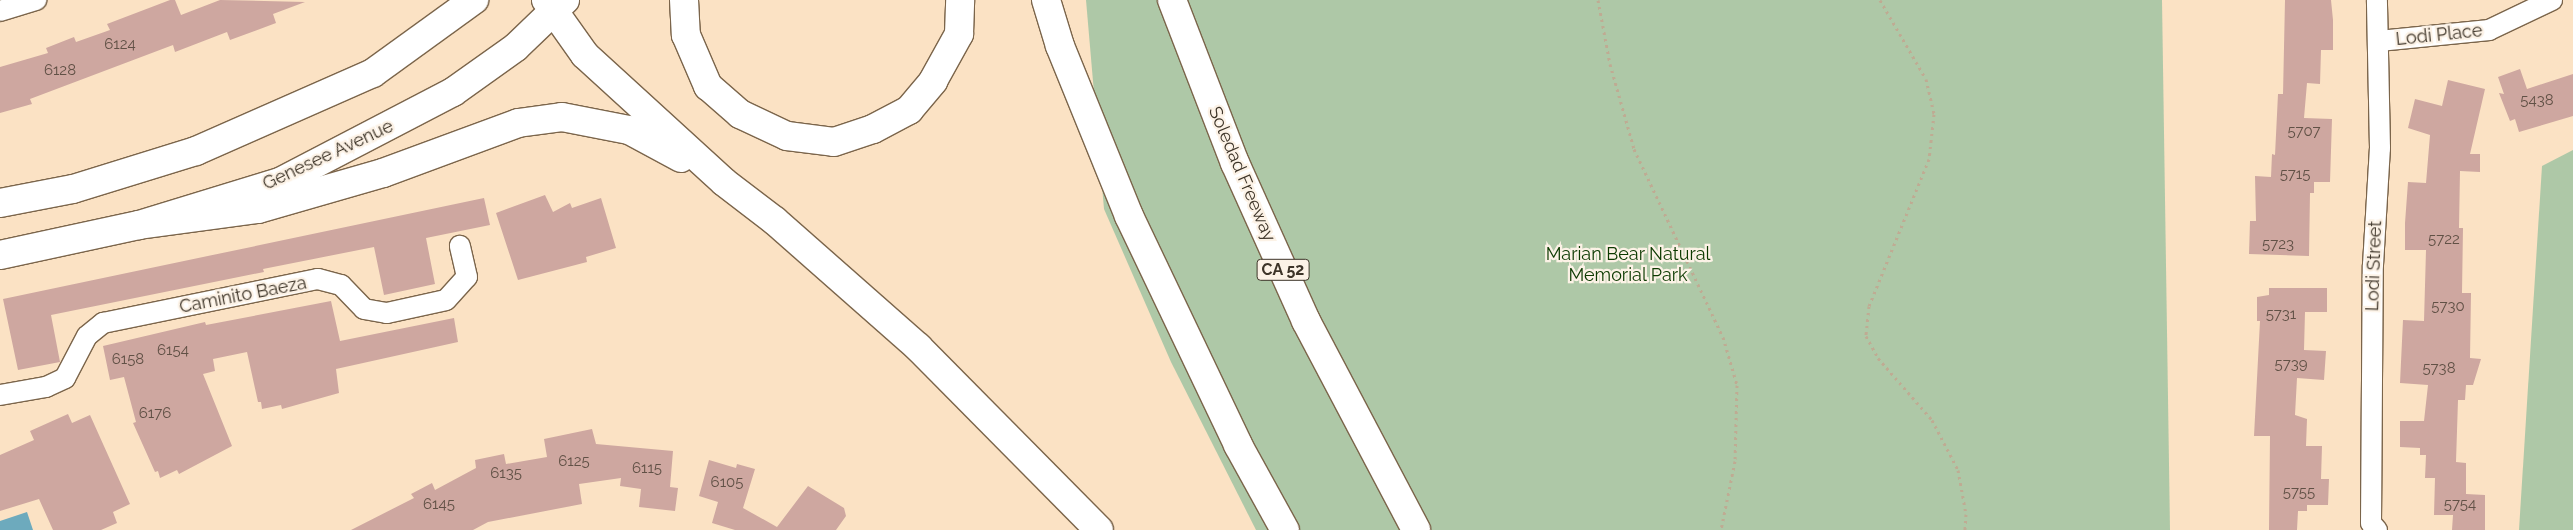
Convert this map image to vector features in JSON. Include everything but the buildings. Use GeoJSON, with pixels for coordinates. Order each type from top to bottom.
{"type":"FeatureCollection","features":[{"type":"Feature","properties":{"kind":"main road"},"geometry":{"type":"LineString","coordinates":[[0,203],[73,189],[196,151],[373,73],[474,0]]}},
{"type":"Feature","properties":{"kind":"main road"},"geometry":{"type":"LineString","coordinates":[[684,0],[686,35],[708,86],[740,114],[786,136],[834,142],[873,130],[909,110],[933,82],[959,34],[960,0]]}},
{"type":"Feature","properties":{"kind":"main road"},"geometry":{"type":"LineString","coordinates":[[1046,0],[1060,46],[1129,216],[1238,444],[1285,530]]}},
{"type":"Feature","properties":{"kind":"main road","name":"Soledad Freeway"},"geometry":{"type":"LineString","coordinates":[[1172,0],[1235,163],[1306,322],[1416,530]]}},
{"type":"Feature","properties":{"kind":"main road"},"geometry":{"type":"LineString","coordinates":[[555,4],[585,55],[724,182],[775,221],[918,346],[1099,530]]}},
{"type":"Feature","properties":{"kind":"main road","name":"Genesee Avenue"},"geometry":{"type":"LineString","coordinates":[[0,255],[139,225],[280,182],[453,92],[516,46],[555,4]]}},
{"type":"Feature","properties":{"kind":"main road"},"geometry":{"type":"LineString","coordinates":[[139,225],[258,209],[383,173],[518,123],[562,117],[629,130],[724,182]]}},
{"type":"Feature","properties":{"kind":"street"},"geometry":{"type":"LineString","coordinates":[[0,11],[36,0]]}},
{"type":"Feature","properties":{"kind":"street","name":"Lodi Street"},"geometry":{"type":"LineString","coordinates":[[2377,0],[2380,148],[2373,264],[2371,523],[2377,530]]}},
{"type":"Feature","properties":{"kind":"street","name":"Lodi Place"},"geometry":{"type":"LineString","coordinates":[[2379,41],[2489,30],[2552,0]]}},
{"type":"Feature","properties":{"kind":"street","name":"Caminito Baeza"},"geometry":{"type":"LineString","coordinates":[[0,396],[46,387],[65,378],[87,336],[103,323],[318,279],[341,285],[364,309],[386,313],[446,300],[467,277],[460,246]]}},
{"type":"Feature","properties":{"kind":"path"},"geometry":{"type":"LineString","coordinates":[[1598,0],[1610,64],[1634,149],[1723,337],[1737,384],[1735,460],[1721,530]]}},
{"type":"Feature","properties":{"kind":"path"},"geometry":{"type":"LineString","coordinates":[[1880,0],[1926,79],[1934,114],[1929,159],[1869,306],[1866,336],[1878,358],[1932,420],[1958,470],[1966,514],[1965,530]]}},
{"type":"Feature","properties":{"kind":"green space","name":"Marian Bear Natural Memorial Park"},"geometry":{"type":"Polygon","coordinates":[[[1086,0],[2162,0],[2170,530],[1256,530],[1171,362],[1104,209],[1086,0]]]}},
{"type":"Feature","properties":{"kind":"green space"},"geometry":{"type":"Polygon","coordinates":[[[2573,150],[2573,530],[2519,530],[2542,166],[2573,150]]]}},
{"type":"Feature","properties":{"kind":"water"},"geometry":{"type":"Polygon","coordinates":[[[27,512],[33,530],[0,530],[0,521],[27,512]]]}}]}
